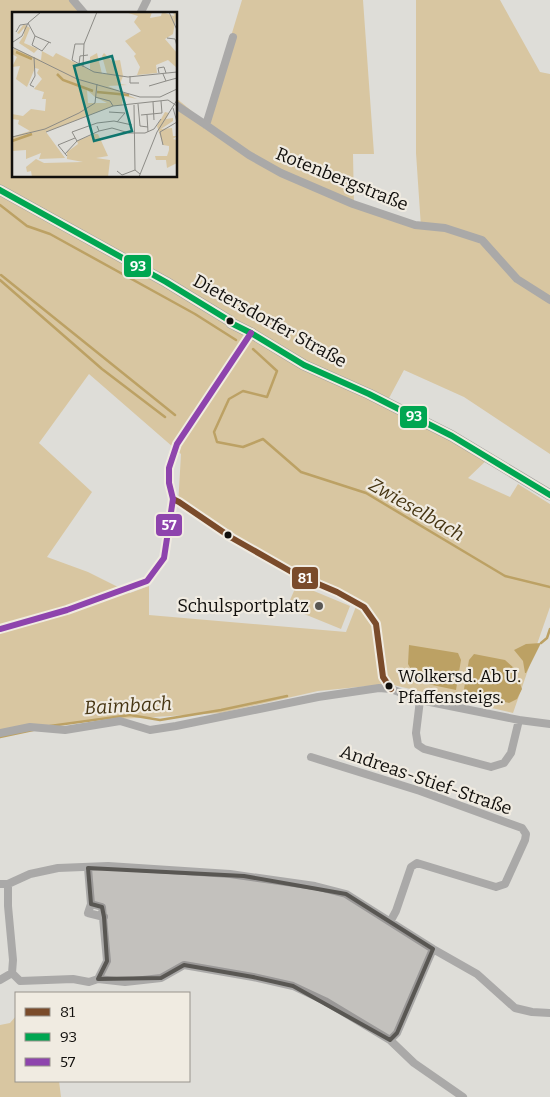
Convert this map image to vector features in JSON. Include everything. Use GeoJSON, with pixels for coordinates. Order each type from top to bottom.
{"type":"FeatureCollection","features":[{"type":"Feature","properties":{"kind":"street"},"geometry":{"type":"LineString","coordinates":[[73,0],[83,12]]}},
{"type":"Feature","properties":{"kind":"street"},"geometry":{"type":"LineString","coordinates":[[141,12],[147,0]]}},
{"type":"Feature","properties":{"kind":"street"},"geometry":{"type":"LineString","coordinates":[[206,124],[234,37]]}},
{"type":"Feature","properties":{"kind":"street","name":"Rotenbergstraße"},"geometry":{"type":"LineString","coordinates":[[178,106],[249,155],[281,173],[308,185],[353,204],[415,225],[445,228],[482,240],[518,279],[550,300]]}},
{"type":"Feature","properties":{"kind":"street","name":"Dietersdorfer Straße"},"geometry":{"type":"LineString","coordinates":[[0,190],[166,282],[231,324],[251,333],[304,365],[369,394],[452,436],[550,495]]}},
{"type":"Feature","properties":{"kind":"street"},"geometry":{"type":"LineString","coordinates":[[0,629],[67,610],[148,580],[164,558],[173,499],[169,483],[169,468],[177,444],[251,333]]}},
{"type":"Feature","properties":{"kind":"street"},"geometry":{"type":"LineString","coordinates":[[173,499],[232,538],[297,575],[337,592],[364,607],[376,624],[384,677],[391,689]]}},
{"type":"Feature","properties":{"kind":"street"},"geometry":{"type":"LineString","coordinates":[[0,733],[30,727],[65,730],[120,721],[150,730],[318,697],[379,688],[391,689],[420,700],[519,720],[550,724]]}},
{"type":"Feature","properties":{"kind":"street"},"geometry":{"type":"LineString","coordinates":[[420,700],[416,733],[418,745],[424,749],[491,768],[504,763],[511,753],[519,720]]}},
{"type":"Feature","properties":{"kind":"street","name":"Andreas-Stief-Straße"},"geometry":{"type":"LineString","coordinates":[[311,757],[420,791],[522,828],[526,834],[525,840],[504,884],[496,887],[417,863],[411,867],[396,911],[390,922]]}},
{"type":"Feature","properties":{"kind":"street"},"geometry":{"type":"LineString","coordinates":[[12,973],[13,960],[4,884],[30,874],[58,868],[108,866],[230,874],[315,886],[346,894],[477,974],[515,1008],[532,1012],[550,1013]]}},
{"type":"Feature","properties":{"kind":"street"},"geometry":{"type":"LineString","coordinates":[[88,868],[90,904],[102,907],[104,917],[107,961],[98,979]]}},
{"type":"Feature","properties":{"kind":"street"},"geometry":{"type":"LineString","coordinates":[[390,1040],[397,1033],[433,948]]}},
{"type":"Feature","properties":{"kind":"street"},"geometry":{"type":"LineString","coordinates":[[12,973],[20,980],[74,980],[89,982],[98,979],[124,982],[162,978],[184,965],[293,986],[325,1001],[390,1040],[414,1063],[463,1097]]}},
{"type":"Feature","properties":{"kind":"street"},"geometry":{"type":"LineString","coordinates":[[0,980],[12,973]]}},
{"type":"Feature","properties":{"kind":"highlighted area"},"geometry":{"type":"Polygon","coordinates":[[[88,868],[244,876],[346,894],[433,949],[397,1033],[390,1040],[293,986],[253,977],[184,965],[161,978],[98,979],[107,961],[104,917],[102,907],[91,904],[88,868]]]}},
{"type":"Feature","properties":{"kind":"shaded area"},"geometry":{"type":"Polygon","coordinates":[[[0,0],[72,0],[83,12],[12,12],[12,178],[178,178],[178,100],[205,122],[242,0],[363,0],[374,154],[353,154],[354,206],[421,227],[416,153],[416,0],[500,0],[540,72],[550,74],[550,454],[464,397],[404,370],[388,400],[490,457],[468,478],[510,497],[518,484],[550,504],[550,607],[513,713],[389,684],[318,691],[221,713],[102,720],[0,731],[0,0]],[[89,374],[39,443],[92,492],[47,557],[88,572],[130,593],[149,586],[149,615],[346,632],[357,604],[295,577],[178,506],[181,454],[89,374]]]}},
{"type":"Feature","properties":{"kind":"shaded area","name":"Schulsportplatz"},"geometry":{"type":"Polygon","coordinates":[[[297,584],[350,606],[341,629],[287,607],[297,584]]]}},
{"type":"Feature","properties":{"kind":"shaded area"},"geometry":{"type":"Polygon","coordinates":[[[541,643],[525,673],[523,661],[514,650],[526,644],[541,643]]]}},
{"type":"Feature","properties":{"kind":"shaded area"},"geometry":{"type":"Polygon","coordinates":[[[409,645],[458,653],[461,660],[456,690],[418,682],[408,664],[409,645]]]}},
{"type":"Feature","properties":{"kind":"shaded area"},"geometry":{"type":"Polygon","coordinates":[[[474,654],[505,660],[514,668],[522,689],[517,699],[509,703],[465,691],[469,660],[474,654]]]}},
{"type":"Feature","properties":{"kind":"shaded area"},"geometry":{"type":"Polygon","coordinates":[[[15,1017],[15,1082],[59,1082],[61,1097],[0,1097],[0,1025],[10,1023],[15,1017]]]}},
{"type":"Feature","properties":{"kind":"waterway","name":"Zwieselbach"},"geometry":{"type":"LineString","coordinates":[[0,205],[27,226],[50,234],[195,314],[236,340]]}},
{"type":"Feature","properties":{"kind":"waterway"},"geometry":{"type":"LineString","coordinates":[[1,275],[175,415]]}},
{"type":"Feature","properties":{"kind":"waterway"},"geometry":{"type":"LineString","coordinates":[[0,280],[102,369],[165,417]]}},
{"type":"Feature","properties":{"kind":"waterway","name":"Zwieselbach"},"geometry":{"type":"LineString","coordinates":[[253,349],[277,371],[267,397],[243,391],[229,399],[214,432],[217,442],[243,447],[263,439],[301,472],[366,493],[505,576],[550,587]]}},
{"type":"Feature","properties":{"kind":"waterway","name":"Baimbach"},"geometry":{"type":"LineString","coordinates":[[541,643],[547,638],[550,629]]}},
{"type":"Feature","properties":{"kind":"waterway","name":"Baimbach"},"geometry":{"type":"LineString","coordinates":[[50,726],[130,715],[160,720],[221,710],[287,696]]}},
{"type":"Feature","properties":{"kind":"waterway","name":"Baimbach"},"geometry":{"type":"LineString","coordinates":[[0,737],[33,730]]}},
{"type":"Feature","properties":{"kind":"transit line","name":"93"},"geometry":{"type":"LineString","coordinates":[[0,190],[166,282],[231,323],[304,365],[369,394],[452,436],[550,495]]}},
{"type":"Feature","properties":{"kind":"transit line","name":"57"},"geometry":{"type":"LineString","coordinates":[[0,629],[67,610],[147,581],[164,558],[173,499],[169,483],[169,468],[177,444],[251,333]]}},
{"type":"Feature","properties":{"kind":"transit line","name":"81"},"geometry":{"type":"LineString","coordinates":[[173,499],[232,538],[297,575],[337,592],[364,607],[376,624],[383,677],[391,689]]}},
{"type":"Feature","properties":{"kind":"place","name":"Schulsportplatz"},"geometry":{"type":"Point","coordinates":[319,606]}},
{"type":"Feature","properties":{"kind":"place","name":"Wolkersd. Ab U. Pfaffensteigs."},"geometry":{"type":"Point","coordinates":[389,686]}}]}
